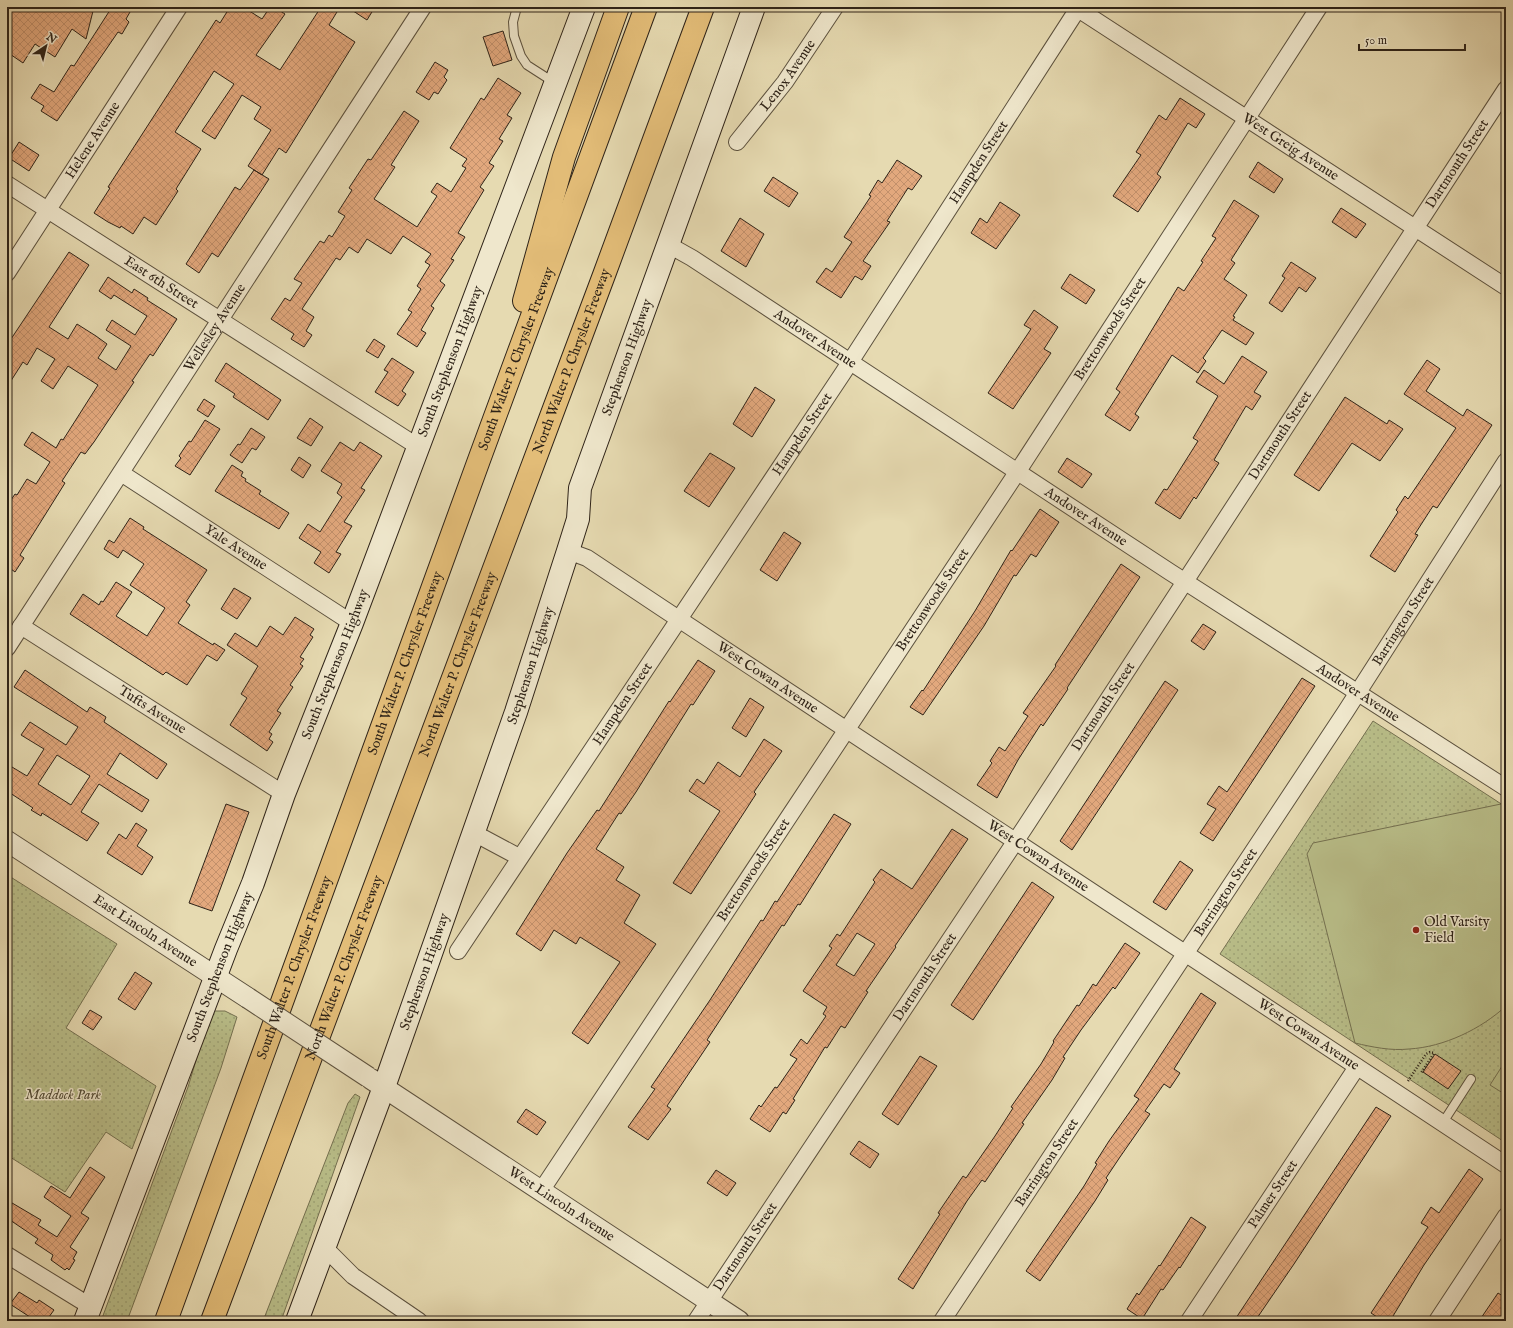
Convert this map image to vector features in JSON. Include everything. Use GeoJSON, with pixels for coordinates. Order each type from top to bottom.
{"type":"FeatureCollection","features":[{"type":"Feature","properties":{"kind":"highway"},"geometry":{"type":"LineString","coordinates":[[479,460],[562,162],[618,7]]}},
{"type":"Feature","properties":{"kind":"highway","name":"South Walter P. Chrysler Freeway"},"geometry":{"type":"LineString","coordinates":[[166,1321],[479,460],[646,7]]}},
{"type":"Feature","properties":{"kind":"highway","name":"North Walter P. Chrysler Freeway"},"geometry":{"type":"LineString","coordinates":[[212,1321],[602,282],[703,7]]}},
{"type":"Feature","properties":{"kind":"highway"},"geometry":{"type":"LineString","coordinates":[[156,1321],[188,1261]]}},
{"type":"Feature","properties":{"kind":"main road","name":"South Stephenson Highway"},"geometry":{"type":"LineString","coordinates":[[88,1314],[216,976],[253,883],[284,794],[352,623],[417,446],[584,7]]}},
{"type":"Feature","properties":{"kind":"main road","name":"Stephenson Highway"},"geometry":{"type":"LineString","coordinates":[[297,1321],[325,1248],[376,1082],[474,832],[578,519],[580,488],[754,7]]}},
{"type":"Feature","properties":{"kind":"street","name":"Helene Avenue"},"geometry":{"type":"LineString","coordinates":[[7,273],[179,7]]}},
{"type":"Feature","properties":{"kind":"street","name":"Wellesley Avenue"},"geometry":{"type":"LineString","coordinates":[[7,648],[423,7]]}},
{"type":"Feature","properties":{"kind":"street","name":"Lenox Avenue"},"geometry":{"type":"LineString","coordinates":[[738,142],[785,82],[835,7]]}},
{"type":"Feature","properties":{"kind":"street","name":"Brettonwoods Street"},"geometry":{"type":"LineString","coordinates":[[541,1191],[1018,471],[1319,7]]}},
{"type":"Feature","properties":{"kind":"street","name":"West Greig Avenue"},"geometry":{"type":"LineString","coordinates":[[1077,8],[1506,288]]}},
{"type":"Feature","properties":{"kind":"street","name":"Hampden Street"},"geometry":{"type":"LineString","coordinates":[[458,951],[519,857],[850,361],[1077,8]]}},
{"type":"Feature","properties":{"kind":"street","name":"Dartmouth Street"},"geometry":{"type":"LineString","coordinates":[[696,1321],[1187,582],[1506,89]]}},
{"type":"Feature","properties":{"kind":"street","name":"East 6th Street"},"geometry":{"type":"LineString","coordinates":[[7,184],[417,446]]}},
{"type":"Feature","properties":{"kind":"street","name":"Andover Avenue"},"geometry":{"type":"LineString","coordinates":[[667,244],[692,258],[1187,582],[1506,788]]}},
{"type":"Feature","properties":{"kind":"street","name":"Barrington Street"},"geometry":{"type":"LineString","coordinates":[[942,1321],[1358,692],[1506,461]]}},
{"type":"Feature","properties":{"kind":"street","name":"Yale Avenue"},"geometry":{"type":"LineString","coordinates":[[121,473],[352,623]]}},
{"type":"Feature","properties":{"kind":"street","name":"West Cowan Avenue"},"geometry":{"type":"LineString","coordinates":[[568,551],[587,558],[1506,1165]]}},
{"type":"Feature","properties":{"kind":"street","name":"Tufts Avenue"},"geometry":{"type":"LineString","coordinates":[[21,626],[284,794]]}},
{"type":"Feature","properties":{"kind":"street"},"geometry":{"type":"LineString","coordinates":[[474,832],[519,857]]}},
{"type":"Feature","properties":{"kind":"street","name":"East Lincoln Avenue"},"geometry":{"type":"LineString","coordinates":[[7,841],[216,976],[376,1082]]}},
{"type":"Feature","properties":{"kind":"street","name":"Palmer Street"},"geometry":{"type":"LineString","coordinates":[[1189,1321],[1357,1067]]}},
{"type":"Feature","properties":{"kind":"street","name":"West Lincoln Avenue"},"geometry":{"type":"LineString","coordinates":[[376,1082],[739,1321]]}},
{"type":"Feature","properties":{"kind":"street"},"geometry":{"type":"LineString","coordinates":[[1437,1321],[1506,1216]]}},
{"type":"Feature","properties":{"kind":"street"},"geometry":{"type":"LineString","coordinates":[[325,1248],[357,1279],[419,1321]]}},
{"type":"Feature","properties":{"kind":"street"},"geometry":{"type":"LineString","coordinates":[[7,1255],[88,1314]]}},
{"type":"Feature","properties":{"kind":"lane"},"geometry":{"type":"LineString","coordinates":[[517,7],[512,22],[514,36],[520,56],[527,65],[555,83]]}},
{"type":"Feature","properties":{"kind":"lane"},"geometry":{"type":"LineString","coordinates":[[1442,1124],[1471,1078]]}},
{"type":"Feature","properties":{"kind":"path"},"geometry":{"type":"LineString","coordinates":[[1408,1081],[1426,1054],[1430,1052],[1434,1053],[1421,1073]]}},
{"type":"Feature","properties":{"kind":"green space"},"geometry":{"type":"Polygon","coordinates":[[[1373,721],[1506,807],[1506,1143],[1220,954],[1373,721]]]}},
{"type":"Feature","properties":{"kind":"green space","name":"Old Varsity Field"},"geometry":{"type":"Polygon","coordinates":[[[1501,804],[1506,810],[1506,1006],[1474,1029],[1448,1041],[1435,1045],[1422,1048],[1388,1049],[1355,1043],[1307,854],[1313,843],[1501,804]]]}},
{"type":"Feature","properties":{"kind":"green space","name":"Maddock Park"},"geometry":{"type":"Polygon","coordinates":[[[9,876],[117,944],[66,1028],[156,1086],[132,1149],[106,1132],[65,1192],[7,1155],[7,880],[9,876]]]}},
{"type":"Feature","properties":{"kind":"green space"},"geometry":{"type":"Polygon","coordinates":[[[211,1011],[225,1011],[237,1017],[221,1068],[127,1321],[101,1321],[188,1087],[211,1011]]]}},
{"type":"Feature","properties":{"kind":"green space"},"geometry":{"type":"Polygon","coordinates":[[[1506,1060],[1506,1095],[1490,1085],[1506,1060]]]}},
{"type":"Feature","properties":{"kind":"green space"},"geometry":{"type":"Polygon","coordinates":[[[355,1094],[360,1097],[281,1321],[263,1321],[348,1103],[355,1094]]]}},
{"type":"Feature","properties":{"kind":"building"},"geometry":{"type":"Polygon","coordinates":[[[7,7],[94,7],[86,39],[72,29],[55,57],[35,44],[23,63],[7,52],[7,7]]]}},
{"type":"Feature","properties":{"kind":"building"},"geometry":{"type":"Polygon","coordinates":[[[112,7],[122,7],[130,12],[126,19],[129,22],[122,34],[118,32],[57,121],[41,111],[44,106],[31,98],[40,84],[54,92],[71,65],[74,66],[112,7]]]}},
{"type":"Feature","properties":{"kind":"building"},"geometry":{"type":"Polygon","coordinates":[[[230,7],[243,7],[262,19],[270,7],[274,7],[285,14],[256,55],[280,70],[321,7],[340,7],[329,25],[355,42],[286,153],[279,148],[262,175],[248,166],[271,130],[254,119],[261,107],[242,95],[215,139],[202,131],[234,84],[214,71],[175,132],[201,149],[176,189],[178,191],[156,225],[144,217],[133,234],[121,226],[120,228],[108,222],[94,213],[110,188],[108,187],[216,20],[220,23],[230,7]]]}},
{"type":"Feature","properties":{"kind":"building"},"geometry":{"type":"Polygon","coordinates":[[[347,7],[375,7],[367,20],[347,7]]]}},
{"type":"Feature","properties":{"kind":"building"},"geometry":{"type":"Polygon","coordinates":[[[503,31],[512,60],[493,66],[483,37],[503,31]]]}},
{"type":"Feature","properties":{"kind":"building"},"geometry":{"type":"Polygon","coordinates":[[[435,62],[448,70],[444,77],[447,80],[438,94],[434,92],[429,100],[416,92],[435,62]]]}},
{"type":"Feature","properties":{"kind":"building"},"geometry":{"type":"Polygon","coordinates":[[[498,78],[521,93],[507,115],[512,118],[499,139],[503,141],[489,163],[494,166],[480,187],[484,190],[458,233],[465,237],[451,259],[454,260],[440,281],[445,285],[431,306],[434,308],[421,330],[426,333],[417,347],[397,334],[412,312],[408,310],[421,289],[417,286],[430,265],[425,262],[431,254],[403,236],[391,254],[367,239],[358,253],[349,247],[340,260],[336,258],[302,309],[314,317],[306,331],[312,335],[304,347],[291,339],[294,334],[271,319],[285,298],[290,301],[302,283],[294,279],[320,241],[324,243],[329,235],[332,237],[345,216],[338,212],[352,190],[349,188],[368,159],[371,160],[404,111],[419,121],[391,165],[395,167],[374,199],[417,227],[437,196],[431,192],[437,183],[451,192],[466,168],[462,166],[467,159],[450,148],[481,98],[484,100],[498,78]]]}},
{"type":"Feature","properties":{"kind":"building"},"geometry":{"type":"Polygon","coordinates":[[[1180,98],[1205,114],[1196,128],[1188,123],[1157,174],[1161,177],[1138,212],[1113,196],[1141,155],[1136,152],[1159,115],[1166,120],[1180,98]]]}},
{"type":"Feature","properties":{"kind":"building"},"geometry":{"type":"Polygon","coordinates":[[[19,142],[39,155],[29,171],[9,158],[19,142]]]}},
{"type":"Feature","properties":{"kind":"building"},"geometry":{"type":"Polygon","coordinates":[[[897,160],[922,176],[912,190],[908,188],[887,221],[890,222],[863,261],[871,266],[862,280],[855,276],[841,298],[816,282],[826,268],[832,272],[852,242],[844,237],[871,196],[869,195],[878,180],[882,183],[897,160]]]}},
{"type":"Feature","properties":{"kind":"building"},"geometry":{"type":"Polygon","coordinates":[[[1258,162],[1283,179],[1274,193],[1249,177],[1258,162]]]}},
{"type":"Feature","properties":{"kind":"building"},"geometry":{"type":"Polygon","coordinates":[[[254,170],[269,179],[218,257],[212,253],[199,273],[186,264],[235,187],[240,190],[254,170]]]}},
{"type":"Feature","properties":{"kind":"building"},"geometry":{"type":"Polygon","coordinates":[[[773,177],[798,193],[789,207],[764,191],[773,177]]]}},
{"type":"Feature","properties":{"kind":"building"},"geometry":{"type":"Polygon","coordinates":[[[1234,200],[1259,216],[1231,260],[1235,263],[1224,279],[1247,295],[1233,316],[1235,317],[1233,320],[1254,333],[1246,345],[1222,330],[1203,358],[1206,361],[1198,373],[1172,355],[1135,414],[1139,417],[1130,431],[1105,415],[1120,392],[1116,389],[1178,287],[1184,291],[1203,262],[1201,261],[1216,238],[1212,236],[1234,200]]]}},
{"type":"Feature","properties":{"kind":"building"},"geometry":{"type":"Polygon","coordinates":[[[1000,202],[1020,215],[996,249],[971,233],[980,218],[987,223],[1000,202]]]}},
{"type":"Feature","properties":{"kind":"building"},"geometry":{"type":"Polygon","coordinates":[[[1341,208],[1366,224],[1356,238],[1332,222],[1341,208]]]}},
{"type":"Feature","properties":{"kind":"building"},"geometry":{"type":"Polygon","coordinates":[[[740,218],[764,234],[746,267],[721,251],[740,218]]]}},
{"type":"Feature","properties":{"kind":"building"},"geometry":{"type":"Polygon","coordinates":[[[69,252],[89,265],[49,327],[68,339],[77,324],[96,336],[107,344],[98,358],[116,370],[131,346],[106,330],[112,320],[135,335],[147,316],[114,295],[111,299],[99,291],[108,277],[132,293],[134,289],[148,298],[147,300],[177,319],[153,356],[150,354],[132,381],[134,382],[94,442],[85,454],[81,452],[62,481],[65,483],[20,555],[24,558],[15,572],[7,566],[7,506],[15,494],[17,495],[27,479],[36,484],[50,462],[24,445],[32,432],[56,448],[61,439],[63,440],[98,385],[68,366],[53,389],[41,381],[55,359],[37,348],[27,365],[23,362],[7,387],[7,345],[69,252]]]}},
{"type":"Feature","properties":{"kind":"building"},"geometry":{"type":"Polygon","coordinates":[[[1291,262],[1316,278],[1306,292],[1299,287],[1282,312],[1269,303],[1285,278],[1282,276],[1291,262]]]}},
{"type":"Feature","properties":{"kind":"building"},"geometry":{"type":"Polygon","coordinates":[[[1070,274],[1095,290],[1086,304],[1061,288],[1070,274]]]}},
{"type":"Feature","properties":{"kind":"building"},"geometry":{"type":"Polygon","coordinates":[[[1034,310],[1058,327],[1044,349],[1051,353],[1013,409],[988,393],[1031,329],[1024,325],[1034,310]]]}},
{"type":"Feature","properties":{"kind":"building"},"geometry":{"type":"Polygon","coordinates":[[[374,339],[385,346],[378,358],[366,351],[374,339]]]}},
{"type":"Feature","properties":{"kind":"building"},"geometry":{"type":"Polygon","coordinates":[[[1242,356],[1267,372],[1254,392],[1261,396],[1252,410],[1246,406],[1214,460],[1219,463],[1196,499],[1194,497],[1180,519],[1155,503],[1164,489],[1167,490],[1198,441],[1193,438],[1218,396],[1196,382],[1204,370],[1224,384],[1242,356]]]}},
{"type":"Feature","properties":{"kind":"building"},"geometry":{"type":"Polygon","coordinates":[[[392,358],[414,372],[402,391],[406,394],[398,406],[375,392],[388,372],[384,370],[392,358]]]}},
{"type":"Feature","properties":{"kind":"building"},"geometry":{"type":"Polygon","coordinates":[[[1427,360],[1440,369],[1426,391],[1463,416],[1467,409],[1492,425],[1437,508],[1433,506],[1415,534],[1418,535],[1395,572],[1370,556],[1398,512],[1396,510],[1405,496],[1408,499],[1456,428],[1404,394],[1427,360]]]}},
{"type":"Feature","properties":{"kind":"building"},"geometry":{"type":"Polygon","coordinates":[[[226,363],[281,400],[268,420],[233,397],[235,394],[215,381],[226,363]]]}},
{"type":"Feature","properties":{"kind":"building"},"geometry":{"type":"Polygon","coordinates":[[[755,387],[775,400],[752,437],[733,424],[755,387]]]}},
{"type":"Feature","properties":{"kind":"building"},"geometry":{"type":"Polygon","coordinates":[[[1345,397],[1387,424],[1389,420],[1403,429],[1380,461],[1352,443],[1319,491],[1294,475],[1345,397]]]}},
{"type":"Feature","properties":{"kind":"building"},"geometry":{"type":"Polygon","coordinates":[[[204,399],[215,406],[208,417],[197,410],[204,399]]]}},
{"type":"Feature","properties":{"kind":"building"},"geometry":{"type":"Polygon","coordinates":[[[310,418],[323,427],[311,446],[297,438],[310,418]]]}},
{"type":"Feature","properties":{"kind":"building"},"geometry":{"type":"Polygon","coordinates":[[[205,420],[220,429],[190,475],[175,466],[181,458],[179,456],[189,441],[191,442],[205,420]]]}},
{"type":"Feature","properties":{"kind":"building"},"geometry":{"type":"Polygon","coordinates":[[[251,428],[265,437],[256,450],[252,448],[242,463],[230,455],[238,444],[240,445],[251,428]]]}},
{"type":"Feature","properties":{"kind":"building"},"geometry":{"type":"Polygon","coordinates":[[[340,442],[354,451],[360,442],[382,456],[361,488],[365,490],[344,522],[352,526],[336,552],[341,554],[329,573],[314,563],[321,552],[299,538],[308,524],[320,532],[342,497],[337,493],[342,484],[321,471],[340,442]]]}},
{"type":"Feature","properties":{"kind":"building"},"geometry":{"type":"Polygon","coordinates":[[[710,453],[735,468],[709,507],[684,491],[710,453]]]}},
{"type":"Feature","properties":{"kind":"building"},"geometry":{"type":"Polygon","coordinates":[[[299,457],[311,465],[303,478],[291,470],[299,457]]]}},
{"type":"Feature","properties":{"kind":"building"},"geometry":{"type":"Polygon","coordinates":[[[1067,458],[1092,474],[1082,488],[1058,472],[1067,458]]]}},
{"type":"Feature","properties":{"kind":"building"},"geometry":{"type":"Polygon","coordinates":[[[232,465],[243,472],[241,476],[246,479],[245,481],[261,491],[259,494],[289,513],[279,529],[215,491],[232,465]]]}},
{"type":"Feature","properties":{"kind":"building"},"geometry":{"type":"Polygon","coordinates":[[[1040,509],[1059,522],[1036,557],[1031,554],[1016,576],[1014,575],[984,626],[923,715],[910,707],[922,690],[923,691],[975,611],[1011,550],[1012,551],[1040,509]]]}},
{"type":"Feature","properties":{"kind":"building"},"geometry":{"type":"Polygon","coordinates":[[[130,518],[144,527],[143,529],[207,570],[186,602],[190,605],[178,623],[213,645],[214,643],[225,650],[217,661],[207,655],[187,685],[166,672],[163,675],[70,614],[83,594],[99,605],[101,601],[103,602],[116,582],[132,592],[116,616],[147,636],[165,608],[130,585],[144,564],[123,550],[118,558],[104,549],[109,540],[114,543],[130,518]]]}},
{"type":"Feature","properties":{"kind":"building"},"geometry":{"type":"Polygon","coordinates":[[[784,532],[801,543],[777,581],[760,570],[784,532]]]}},
{"type":"Feature","properties":{"kind":"building"},"geometry":{"type":"Polygon","coordinates":[[[1121,564],[1140,577],[1067,688],[1068,689],[1043,726],[1041,724],[1018,760],[997,798],[977,785],[992,763],[990,761],[999,747],[1005,751],[1028,716],[1023,713],[1056,666],[1055,665],[1121,564]]]}},
{"type":"Feature","properties":{"kind":"building"},"geometry":{"type":"Polygon","coordinates":[[[234,588],[251,598],[237,619],[221,609],[234,588]]]}},
{"type":"Feature","properties":{"kind":"building"},"geometry":{"type":"Polygon","coordinates":[[[295,617],[314,629],[310,635],[313,637],[300,657],[304,659],[300,664],[303,666],[290,685],[293,687],[277,711],[281,713],[269,732],[272,734],[269,739],[273,742],[267,751],[230,725],[247,698],[241,694],[258,666],[227,645],[235,633],[257,647],[270,626],[283,635],[295,617]]]}},
{"type":"Feature","properties":{"kind":"building"},"geometry":{"type":"Polygon","coordinates":[[[1203,624],[1216,632],[1204,650],[1191,641],[1203,624]]]}},
{"type":"Feature","properties":{"kind":"building"},"geometry":{"type":"Polygon","coordinates":[[[698,660],[715,671],[693,705],[691,704],[636,792],[621,814],[619,813],[596,849],[624,867],[616,880],[640,895],[624,923],[656,944],[588,1044],[572,1033],[620,962],[580,937],[576,944],[554,930],[541,951],[516,934],[567,853],[597,810],[599,811],[669,701],[670,702],[698,660]]]}},
{"type":"Feature","properties":{"kind":"building"},"geometry":{"type":"Polygon","coordinates":[[[25,670],[87,712],[90,707],[106,717],[104,722],[167,764],[157,779],[120,753],[107,774],[149,800],[142,812],[99,784],[81,812],[99,823],[87,841],[42,813],[41,816],[31,810],[33,808],[7,791],[7,764],[27,776],[44,749],[21,735],[30,722],[66,745],[78,727],[14,687],[25,670]],[[57,755],[38,784],[71,805],[90,776],[57,755]]]}},
{"type":"Feature","properties":{"kind":"building"},"geometry":{"type":"Polygon","coordinates":[[[1302,678],[1315,686],[1213,841],[1200,833],[1216,809],[1207,804],[1219,786],[1227,792],[1302,678]]]}},
{"type":"Feature","properties":{"kind":"building"},"geometry":{"type":"Polygon","coordinates":[[[1165,681],[1178,690],[1072,850],[1060,841],[1165,681]]]}},
{"type":"Feature","properties":{"kind":"building"},"geometry":{"type":"Polygon","coordinates":[[[750,698],[764,707],[746,737],[732,728],[750,698]]]}},
{"type":"Feature","properties":{"kind":"building"},"geometry":{"type":"Polygon","coordinates":[[[764,739],[782,751],[754,792],[756,794],[691,894],[673,883],[720,811],[689,791],[697,779],[704,784],[718,762],[740,777],[764,739]]]}},
{"type":"Feature","properties":{"kind":"building"},"geometry":{"type":"Polygon","coordinates":[[[226,804],[249,812],[212,911],[189,903],[226,804]]]}},
{"type":"Feature","properties":{"kind":"building"},"geometry":{"type":"Polygon","coordinates":[[[834,814],[851,824],[800,905],[798,904],[784,926],[782,925],[707,1040],[710,1042],[667,1106],[671,1109],[648,1140],[628,1127],[655,1089],[651,1087],[710,1000],[761,920],[763,921],[775,901],[777,902],[834,814]]]}},
{"type":"Feature","properties":{"kind":"building"},"geometry":{"type":"Polygon","coordinates":[[[136,823],[147,830],[137,846],[153,857],[142,875],[107,853],[119,834],[126,839],[136,823]]]}},
{"type":"Feature","properties":{"kind":"building"},"geometry":{"type":"Polygon","coordinates":[[[952,829],[968,839],[895,946],[896,947],[866,991],[868,992],[845,1028],[841,1026],[827,1048],[825,1047],[793,1099],[795,1100],[786,1114],[783,1112],[770,1132],[750,1119],[759,1105],[761,1107],[775,1087],[777,1088],[797,1059],[790,1055],[801,1039],[807,1044],[826,1016],[823,1014],[827,1007],[803,991],[832,948],[829,946],[837,934],[840,936],[875,882],[873,880],[881,869],[912,889],[952,829]],[[857,933],[836,965],[854,976],[875,944],[857,933]]]}},
{"type":"Feature","properties":{"kind":"building"},"geometry":{"type":"Polygon","coordinates":[[[1180,861],[1193,870],[1166,910],[1153,902],[1180,861]]]}},
{"type":"Feature","properties":{"kind":"building"},"geometry":{"type":"Polygon","coordinates":[[[1032,882],[1054,897],[973,1020],[951,1005],[1032,882]]]}},
{"type":"Feature","properties":{"kind":"building"},"geometry":{"type":"Polygon","coordinates":[[[1125,943],[1140,953],[1115,989],[1113,987],[1081,1030],[1063,1057],[1065,1058],[1052,1080],[1022,1123],[1024,1124],[985,1182],[982,1180],[967,1201],[913,1289],[898,1279],[940,1214],[938,1213],[963,1176],[966,1178],[995,1136],[1013,1108],[1011,1107],[1041,1064],[1054,1042],[1053,1041],[1077,1005],[1079,1006],[1093,984],[1096,986],[1125,943]]]}},
{"type":"Feature","properties":{"kind":"building"},"geometry":{"type":"Polygon","coordinates":[[[135,972],[152,983],[135,1010],[118,999],[135,972]]]}},
{"type":"Feature","properties":{"kind":"building"},"geometry":{"type":"Polygon","coordinates":[[[1201,993],[1216,1003],[1174,1069],[1180,1073],[1170,1088],[1164,1084],[1145,1111],[1150,1114],[1106,1178],[1108,1180],[1095,1201],[1040,1281],[1026,1271],[1084,1186],[1097,1164],[1095,1163],[1109,1141],[1139,1099],[1134,1096],[1201,993]]]}},
{"type":"Feature","properties":{"kind":"building"},"geometry":{"type":"Polygon","coordinates":[[[90,1010],[102,1017],[93,1030],[82,1023],[90,1010]]]}},
{"type":"Feature","properties":{"kind":"building"},"geometry":{"type":"Polygon","coordinates":[[[1435,1054],[1461,1071],[1448,1089],[1423,1072],[1435,1054]]]}},
{"type":"Feature","properties":{"kind":"building"},"geometry":{"type":"Polygon","coordinates":[[[920,1056],[937,1066],[898,1125],[882,1114],[920,1056]]]}},
{"type":"Feature","properties":{"kind":"building"},"geometry":{"type":"Polygon","coordinates":[[[1376,1107],[1391,1116],[1294,1264],[1255,1321],[1234,1321],[1376,1107]]]}},
{"type":"Feature","properties":{"kind":"building"},"geometry":{"type":"Polygon","coordinates":[[[526,1109],[546,1122],[537,1135],[517,1122],[526,1109]]]}},
{"type":"Feature","properties":{"kind":"building"},"geometry":{"type":"Polygon","coordinates":[[[859,1141],[879,1154],[870,1168],[850,1154],[859,1141]]]}},
{"type":"Feature","properties":{"kind":"building"},"geometry":{"type":"Polygon","coordinates":[[[90,1167],[105,1177],[81,1213],[89,1218],[70,1247],[77,1252],[73,1259],[75,1260],[69,1270],[67,1268],[65,1270],[51,1260],[53,1255],[35,1243],[38,1239],[7,1218],[7,1200],[41,1220],[38,1225],[57,1237],[71,1216],[44,1197],[51,1186],[70,1198],[90,1167]]]}},
{"type":"Feature","properties":{"kind":"building"},"geometry":{"type":"Polygon","coordinates":[[[1469,1169],[1483,1179],[1424,1265],[1390,1321],[1383,1321],[1371,1313],[1428,1227],[1421,1223],[1431,1207],[1439,1213],[1469,1169]]]}},
{"type":"Feature","properties":{"kind":"building"},"geometry":{"type":"Polygon","coordinates":[[[716,1170],[736,1183],[727,1196],[707,1183],[716,1170]]]}},
{"type":"Feature","properties":{"kind":"building"},"geometry":{"type":"Polygon","coordinates":[[[1191,1217],[1206,1227],[1180,1268],[1179,1267],[1163,1290],[1161,1289],[1142,1319],[1127,1309],[1137,1293],[1139,1295],[1159,1265],[1160,1266],[1191,1217]]]}},
{"type":"Feature","properties":{"kind":"building"},"geometry":{"type":"Polygon","coordinates":[[[19,1292],[37,1303],[39,1300],[54,1310],[46,1321],[36,1321],[10,1304],[19,1292]]]}},
{"type":"Feature","properties":{"kind":"building"},"geometry":{"type":"Polygon","coordinates":[[[1498,1293],[1506,1298],[1506,1313],[1501,1321],[1479,1321],[1498,1293]]]}},
{"type":"Feature","properties":{"kind":"place","name":"Old Varsity Field"},"geometry":{"type":"Point","coordinates":[1416,930]}}]}
